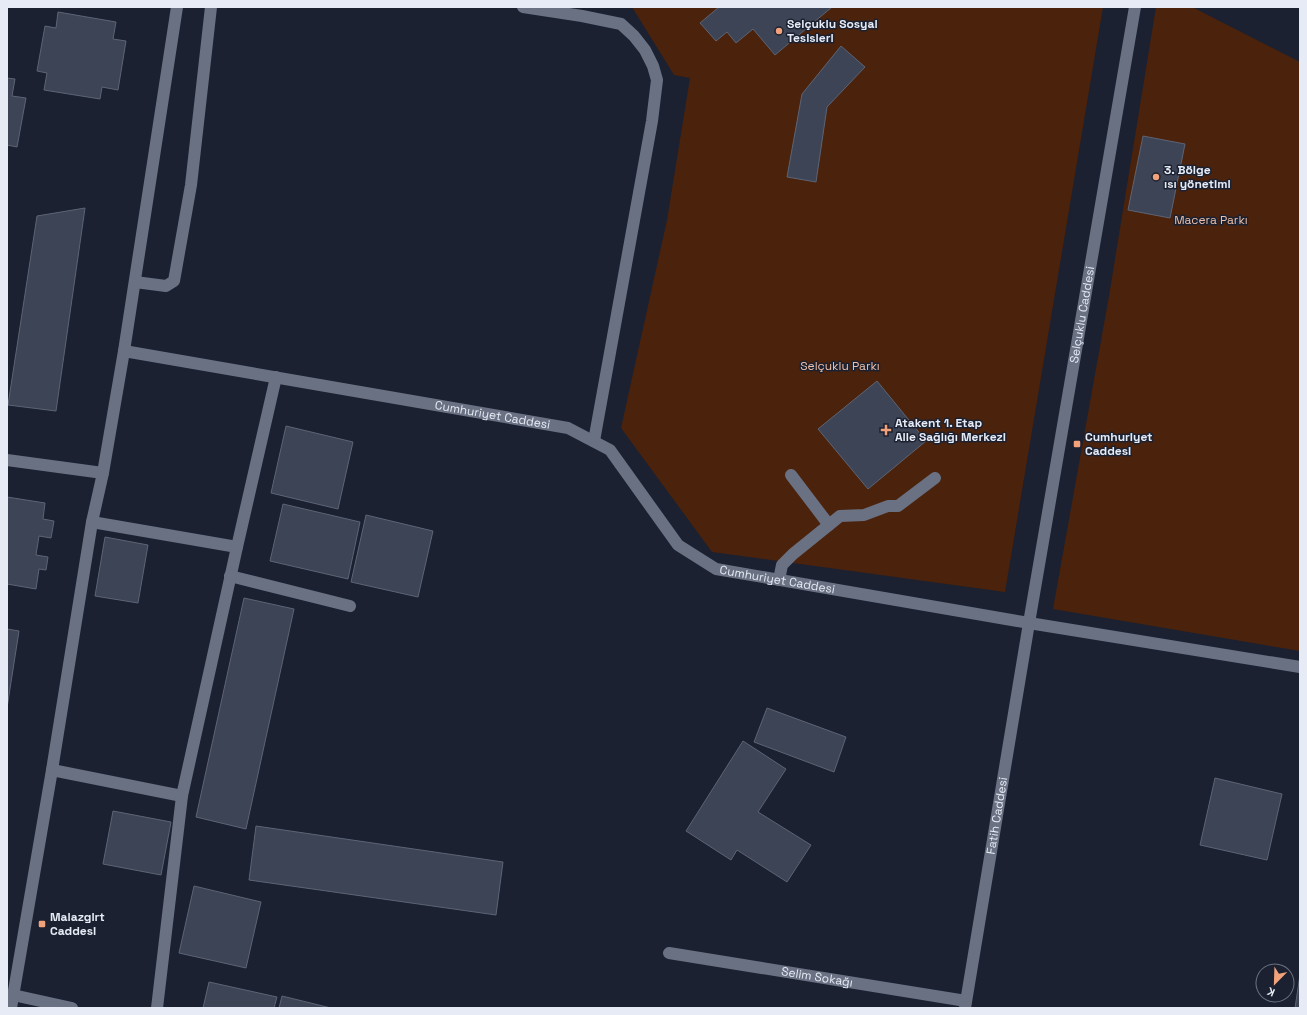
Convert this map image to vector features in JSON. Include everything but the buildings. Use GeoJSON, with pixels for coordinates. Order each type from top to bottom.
{"type":"FeatureCollection","features":[{"type":"Feature","properties":{"kind":"street"},"geometry":{"type":"LineString","coordinates":[[11,1008],[52,770],[92,522],[103,473],[124,351],[177,7]]}},
{"type":"Feature","properties":{"kind":"street"},"geometry":{"type":"LineString","coordinates":[[134,282],[166,286],[174,281],[191,185],[211,7]]}},
{"type":"Feature","properties":{"kind":"street"},"geometry":{"type":"LineString","coordinates":[[523,7],[622,24],[645,50],[653,66],[657,80],[652,121],[594,441]]}},
{"type":"Feature","properties":{"kind":"street","name":"Selçuklu Caddesi"},"geometry":{"type":"LineString","coordinates":[[1029,623],[1135,7]]}},
{"type":"Feature","properties":{"kind":"street","name":"Cumhuriyet Caddesi"},"geometry":{"type":"LineString","coordinates":[[124,351],[568,428],[610,450],[678,545],[716,569],[1029,623],[1300,667]]}},
{"type":"Feature","properties":{"kind":"street"},"geometry":{"type":"LineString","coordinates":[[157,1008],[182,796],[230,576],[276,377]]}},
{"type":"Feature","properties":{"kind":"street"},"geometry":{"type":"LineString","coordinates":[[7,460],[103,473]]}},
{"type":"Feature","properties":{"kind":"street"},"geometry":{"type":"LineString","coordinates":[[791,475],[829,525]]}},
{"type":"Feature","properties":{"kind":"street"},"geometry":{"type":"LineString","coordinates":[[779,580],[782,565],[840,516],[864,515],[888,506],[898,506],[935,478]]}},
{"type":"Feature","properties":{"kind":"street"},"geometry":{"type":"LineString","coordinates":[[92,522],[237,547]]}},
{"type":"Feature","properties":{"kind":"street"},"geometry":{"type":"LineString","coordinates":[[230,576],[350,606]]}},
{"type":"Feature","properties":{"kind":"street","name":"Fatih Caddesi"},"geometry":{"type":"LineString","coordinates":[[966,1004],[1029,623]]}},
{"type":"Feature","properties":{"kind":"street"},"geometry":{"type":"LineString","coordinates":[[52,770],[182,796]]}},
{"type":"Feature","properties":{"kind":"street","name":"Selim Sokağı"},"geometry":{"type":"LineString","coordinates":[[669,953],[966,1004]]}},
{"type":"Feature","properties":{"kind":"street"},"geometry":{"type":"LineString","coordinates":[[13,995],[72,1008]]}},
{"type":"Feature","properties":{"kind":"green space","name":"Selçuklu Parkı"},"geometry":{"type":"Polygon","coordinates":[[[632,7],[1103,7],[1005,592],[712,552],[621,428],[667,220],[690,78],[674,75],[632,7]]]}},
{"type":"Feature","properties":{"kind":"green space","name":"Macera Parkı"},"geometry":{"type":"Polygon","coordinates":[[[1156,7],[1192,7],[1300,62],[1300,651],[1053,609],[1109,296],[1156,7]]]}},
{"type":"Feature","properties":{"kind":"place","name":"Selçuklu Sosyal Tesisleri"},"geometry":{"type":"Point","coordinates":[779,31]}},
{"type":"Feature","properties":{"kind":"place","name":"3. Bölge ısı yönetimi"},"geometry":{"type":"Point","coordinates":[1156,177]}},
{"type":"Feature","properties":{"kind":"place","name":"Atakent 1. Etap Aile Sağlığı Merkezi"},"geometry":{"type":"Point","coordinates":[886,430]}},
{"type":"Feature","properties":{"kind":"place","name":"Cumhuriyet Caddesi"},"geometry":{"type":"Point","coordinates":[1077,444]}},
{"type":"Feature","properties":{"kind":"place","name":"Malazgirt Caddesi"},"geometry":{"type":"Point","coordinates":[42,924]}}]}
